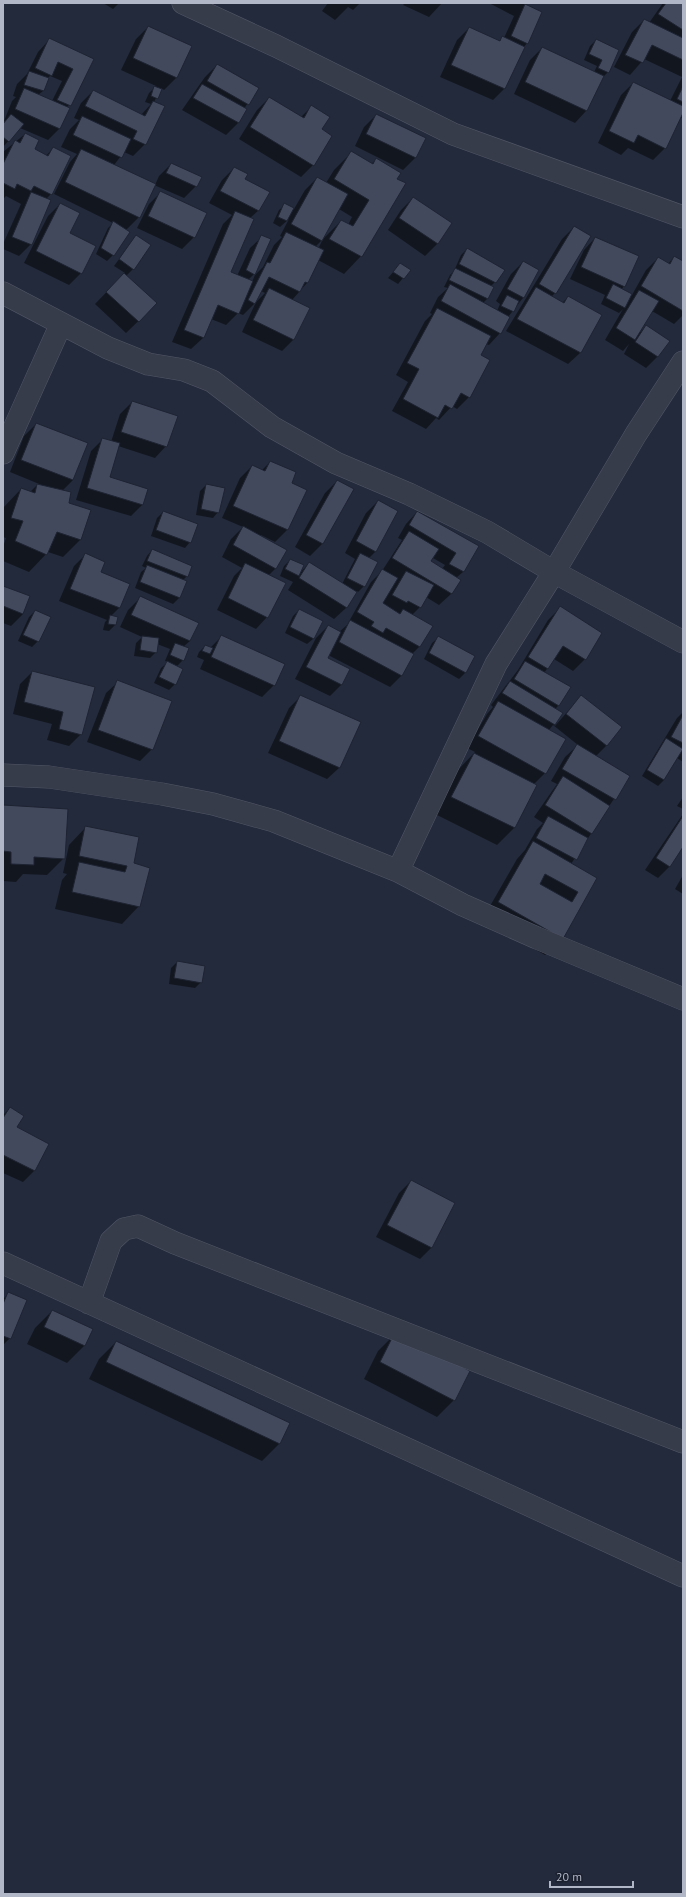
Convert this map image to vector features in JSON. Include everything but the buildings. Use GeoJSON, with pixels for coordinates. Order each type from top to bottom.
{"type":"FeatureCollection","features":[{"type":"Feature","properties":{"kind":"street"},"geometry":{"type":"LineString","coordinates":[[183,3],[276,46],[453,134],[683,217]]}},
{"type":"Feature","properties":{"kind":"street"},"geometry":{"type":"LineString","coordinates":[[3,292],[108,348],[148,364],[184,370],[212,381],[272,427],[336,463],[409,494],[487,532],[554,572],[683,642]]}},
{"type":"Feature","properties":{"kind":"street"},"geometry":{"type":"LineString","coordinates":[[3,453],[61,324]]}},
{"type":"Feature","properties":{"kind":"street"},"geometry":{"type":"LineString","coordinates":[[398,871],[496,664],[554,572],[636,434],[683,362]]}},
{"type":"Feature","properties":{"kind":"street"},"geometry":{"type":"LineString","coordinates":[[3,775],[49,777],[162,794],[213,804],[274,821],[398,871],[463,905],[537,938],[683,999]]}},
{"type":"Feature","properties":{"kind":"street"},"geometry":{"type":"LineString","coordinates":[[89,1303],[111,1241],[124,1229],[138,1226],[175,1243],[683,1442]]}},
{"type":"Feature","properties":{"kind":"street"},"geometry":{"type":"LineString","coordinates":[[3,1263],[683,1576]]}}]}
